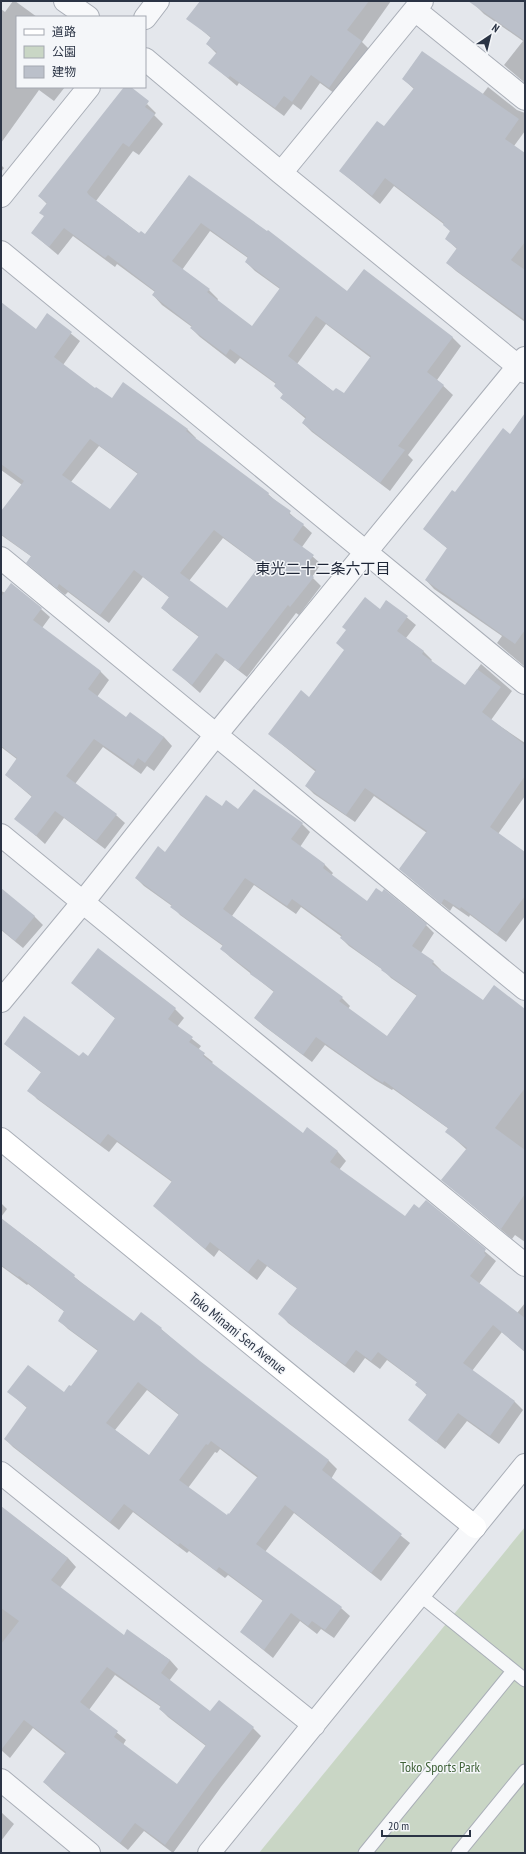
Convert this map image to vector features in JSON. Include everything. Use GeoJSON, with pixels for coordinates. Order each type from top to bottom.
{"type":"FeatureCollection","features":[{"type":"Feature","properties":{"kind":"street"},"geometry":{"type":"LineString","coordinates":[[65,1],[87,16]]}},
{"type":"Feature","properties":{"kind":"street"},"geometry":{"type":"LineString","coordinates":[[146,17],[158,1]]}},
{"type":"Feature","properties":{"kind":"street"},"geometry":{"type":"LineString","coordinates":[[281,173],[418,5],[525,99]]}},
{"type":"Feature","properties":{"kind":"street"},"geometry":{"type":"LineString","coordinates":[[1,1001],[84,902],[215,736],[523,366],[281,173],[146,60]]}},
{"type":"Feature","properties":{"kind":"street"},"geometry":{"type":"LineString","coordinates":[[1,196],[88,88]]}},
{"type":"Feature","properties":{"kind":"street"},"geometry":{"type":"LineString","coordinates":[[1,252],[525,683]]}},
{"type":"Feature","properties":{"kind":"street"},"geometry":{"type":"LineString","coordinates":[[1,558],[215,736],[525,990]]}},
{"type":"Feature","properties":{"kind":"street"},"geometry":{"type":"LineString","coordinates":[[1,835],[525,1265]]}},
{"type":"Feature","properties":{"kind":"street","name":"Toko Minami Sen Avenue"},"geometry":{"type":"LineString","coordinates":[[1,1139],[475,1527]]}},
{"type":"Feature","properties":{"kind":"street"},"geometry":{"type":"LineString","coordinates":[[210,1853],[525,1465]]}},
{"type":"Feature","properties":{"kind":"street"},"geometry":{"type":"LineString","coordinates":[[1,1473],[314,1725]]}},
{"type":"Feature","properties":{"kind":"street"},"geometry":{"type":"LineString","coordinates":[[1,1780],[89,1853]]}},
{"type":"Feature","properties":{"kind":"lane"},"geometry":{"type":"LineString","coordinates":[[420,1595],[525,1680]]}},
{"type":"Feature","properties":{"kind":"lane"},"geometry":{"type":"LineString","coordinates":[[366,1853],[513,1671]]}},
{"type":"Feature","properties":{"kind":"lane"},"geometry":{"type":"LineString","coordinates":[[458,1853],[525,1771]]}},
{"type":"Feature","properties":{"kind":"green space","name":"Toko Sports Park"},"geometry":{"type":"Polygon","coordinates":[[[525,1527],[525,1853],[259,1853],[525,1527]]]}},
{"type":"Feature","properties":{"kind":"building"},"geometry":{"type":"Polygon","coordinates":[[[200,1],[369,1],[347,30],[362,41],[329,88],[311,75],[292,102],[284,96],[275,108],[230,76],[228,78],[208,63],[217,52],[206,44],[211,37],[186,19],[200,1]]]}},
{"type":"Feature","properties":{"kind":"building"},"geometry":{"type":"Polygon","coordinates":[[[468,1],[525,1],[525,41],[468,1]]]}},
{"type":"Feature","properties":{"kind":"building"},"geometry":{"type":"Polygon","coordinates":[[[422,51],[519,119],[505,139],[525,153],[525,242],[511,260],[525,270],[525,320],[446,263],[457,248],[445,239],[450,231],[443,225],[444,223],[385,178],[372,196],[339,171],[377,121],[384,126],[414,88],[402,79],[422,51]]]}},
{"type":"Feature","properties":{"kind":"building"},"geometry":{"type":"Polygon","coordinates":[[[123,88],[132,88],[149,101],[145,107],[155,114],[129,147],[123,143],[87,192],[89,195],[139,233],[141,231],[145,234],[189,175],[267,231],[268,230],[347,291],[364,269],[453,337],[427,372],[444,385],[398,446],[405,450],[380,483],[302,423],[306,417],[280,398],[283,394],[274,386],[276,383],[230,349],[226,355],[190,328],[192,326],[152,295],[155,291],[108,255],[105,258],[64,228],[49,247],[31,233],[44,216],[39,213],[47,203],[38,196],[123,88]],[[201,223],[172,261],[210,289],[207,292],[252,326],[280,288],[245,262],[248,257],[201,223]],[[316,316],[288,356],[333,391],[336,388],[344,393],[371,356],[316,316]]]}},
{"type":"Feature","properties":{"kind":"building"},"geometry":{"type":"Polygon","coordinates":[[[1,302],[36,329],[47,313],[72,332],[54,357],[95,388],[96,387],[112,398],[123,382],[188,429],[186,431],[269,493],[268,495],[291,511],[289,514],[304,524],[293,540],[314,555],[303,569],[314,577],[290,607],[288,605],[238,670],[216,653],[192,685],[172,670],[199,636],[161,608],[169,597],[134,570],[100,615],[59,584],[57,588],[26,563],[31,556],[1,534],[1,511],[24,481],[1,464],[1,302]],[[90,439],[62,475],[110,509],[138,473],[90,439]],[[214,530],[180,573],[227,608],[260,565],[214,530]]]}},
{"type":"Feature","properties":{"kind":"building"},"geometry":{"type":"Polygon","coordinates":[[[525,413],[525,630],[515,644],[425,580],[447,548],[423,529],[452,490],[455,492],[503,428],[510,434],[525,413]]]}},
{"type":"Feature","properties":{"kind":"building"},"geometry":{"type":"Polygon","coordinates":[[[11,583],[42,608],[33,620],[101,671],[88,689],[126,717],[130,712],[164,737],[145,763],[138,758],[133,766],[94,739],[66,776],[117,814],[96,841],[55,811],[36,836],[14,819],[32,796],[5,775],[17,758],[1,746],[1,597],[11,583]]]}},
{"type":"Feature","properties":{"kind":"building"},"geometry":{"type":"Polygon","coordinates":[[[365,597],[380,609],[386,600],[408,616],[397,631],[424,651],[422,654],[465,685],[477,669],[501,687],[482,712],[525,745],[525,776],[490,827],[525,852],[525,896],[497,934],[461,907],[460,909],[444,899],[441,904],[399,869],[427,831],[365,788],[346,815],[305,786],[316,770],[268,734],[301,690],[309,697],[344,650],[336,643],[346,630],[342,627],[365,597]]]}},
{"type":"Feature","properties":{"kind":"building"},"geometry":{"type":"Polygon","coordinates":[[[254,789],[303,823],[291,839],[325,864],[323,868],[367,901],[376,888],[382,892],[384,889],[427,924],[412,946],[434,961],[432,964],[483,1000],[494,985],[525,1009],[525,1088],[495,1128],[525,1150],[525,1194],[501,1229],[441,1180],[467,1148],[445,1132],[448,1128],[384,1081],[383,1083],[365,1072],[316,1037],[303,1055],[254,1018],[274,991],[250,974],[251,972],[220,949],[223,945],[170,907],[172,905],[135,878],[158,846],[165,852],[206,795],[222,806],[226,800],[238,809],[254,789]],[[245,878],[223,909],[343,997],[339,1001],[387,1036],[417,995],[381,970],[382,969],[340,938],[342,935],[292,899],[287,906],[245,878]]]}},
{"type":"Feature","properties":{"kind":"building"},"geometry":{"type":"Polygon","coordinates":[[[1,888],[35,916],[15,941],[1,929],[1,888]]]}},
{"type":"Feature","properties":{"kind":"building"},"geometry":{"type":"Polygon","coordinates":[[[98,948],[176,1008],[168,1019],[193,1037],[189,1042],[205,1053],[203,1056],[303,1133],[307,1127],[338,1151],[330,1162],[405,1216],[414,1204],[419,1208],[426,1200],[486,1249],[484,1253],[486,1255],[470,1276],[525,1318],[525,1352],[493,1325],[463,1363],[515,1401],[490,1436],[458,1413],[436,1442],[408,1420],[427,1394],[415,1385],[417,1382],[378,1352],[371,1361],[356,1350],[345,1365],[313,1342],[278,1314],[297,1288],[258,1259],[248,1272],[210,1242],[205,1249],[153,1206],[172,1181],[108,1134],[100,1144],[27,1091],[41,1072],[4,1044],[24,1016],[79,1056],[83,1052],[88,1056],[115,1018],[71,983],[98,948]]]}},
{"type":"Feature","properties":{"kind":"building"},"geometry":{"type":"Polygon","coordinates":[[[1,1218],[75,1275],[74,1277],[134,1321],[141,1312],[162,1328],[161,1329],[200,1361],[329,1460],[322,1470],[402,1534],[371,1573],[285,1505],[256,1544],[342,1607],[325,1630],[312,1621],[308,1626],[291,1613],[264,1650],[240,1632],[263,1600],[219,1567],[216,1571],[180,1543],[178,1545],[124,1504],[110,1522],[4,1439],[27,1407],[7,1392],[28,1365],[64,1392],[69,1385],[71,1386],[98,1350],[58,1321],[64,1311],[19,1276],[18,1277],[1,1265],[1,1218]],[[138,1382],[106,1423],[149,1455],[179,1414],[138,1382]],[[211,1441],[208,1445],[206,1444],[179,1480],[227,1515],[258,1476],[211,1441]]]}},
{"type":"Feature","properties":{"kind":"building"},"geometry":{"type":"Polygon","coordinates":[[[1,1506],[68,1558],[51,1580],[124,1635],[127,1629],[170,1660],[161,1673],[210,1711],[219,1700],[254,1727],[213,1779],[165,1845],[135,1823],[120,1843],[43,1782],[66,1752],[24,1720],[1,1750],[1,1644],[19,1621],[1,1608],[1,1506]],[[107,1667],[80,1702],[118,1731],[114,1737],[177,1784],[206,1745],[159,1709],[161,1706],[107,1667]]]}},
{"type":"Feature","properties":{"kind":"district","name":"東光二十二条六丁目"},"geometry":{"type":"Point","coordinates":[323,568]}}]}
